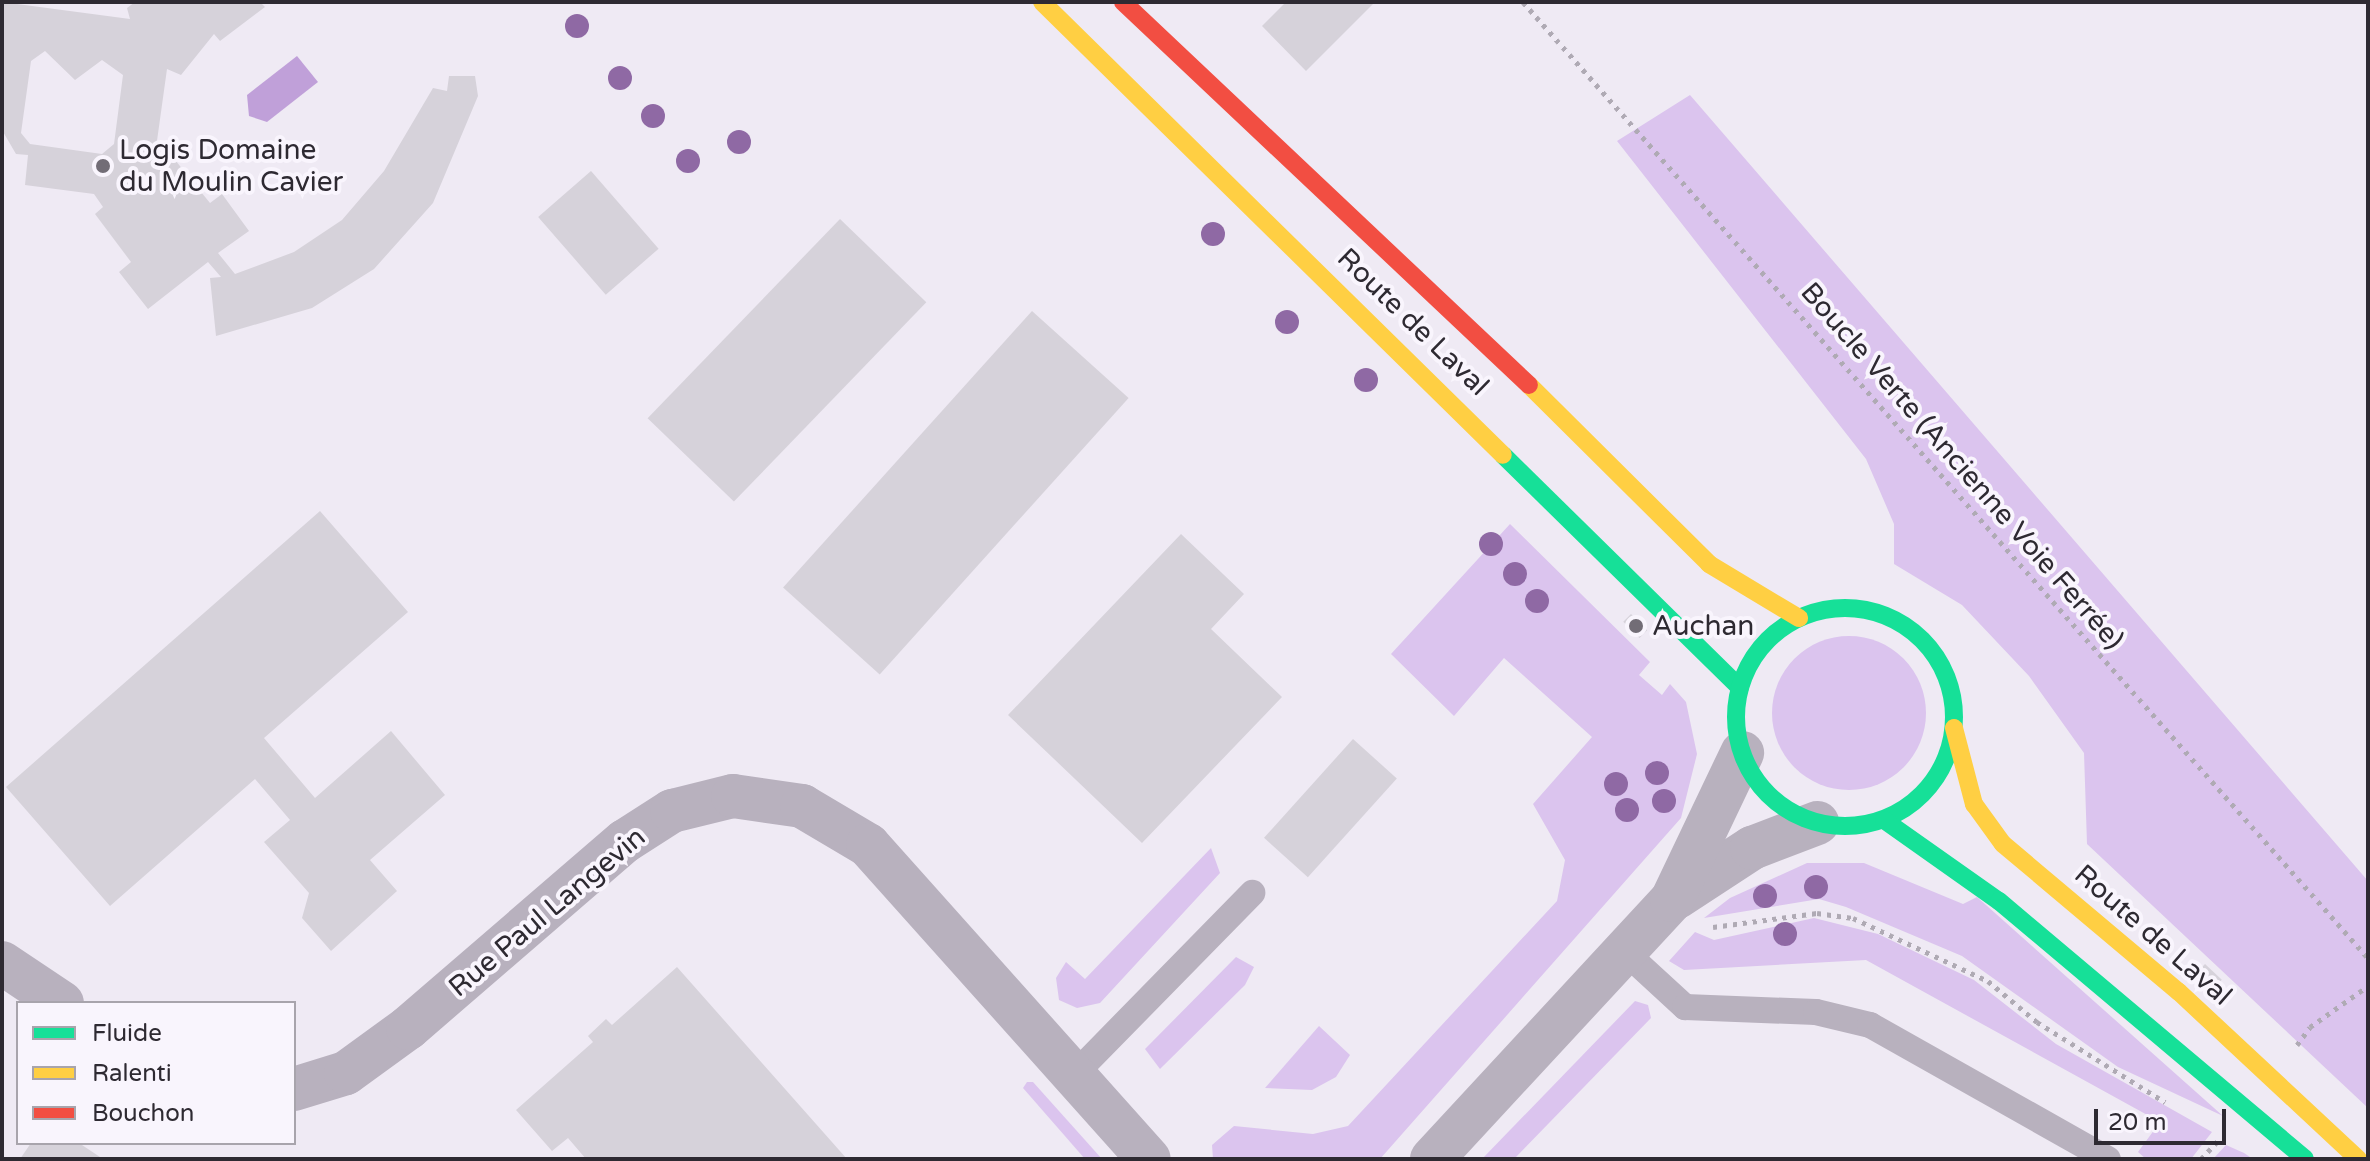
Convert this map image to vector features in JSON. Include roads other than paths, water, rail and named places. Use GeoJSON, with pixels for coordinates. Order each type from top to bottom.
{"type":"FeatureCollection","features":[{"type":"Feature","properties":{"kind":"main road","name":"Route de Laval"},"geometry":{"type":"LineString","coordinates":[[1042,2],[1740,688]]}},
{"type":"Feature","properties":{"kind":"main road","name":"Route de Laval"},"geometry":{"type":"LineString","coordinates":[[1123,2],[1443,300],[1709,564],[1799,618]]}},
{"type":"Feature","properties":{"kind":"main road"},"geometry":{"type":"LineString","coordinates":[[1850,608],[1917,634],[1943,671],[1954,728],[1926,791],[1884,820],[1817,823],[1764,793],[1742,753],[1740,688],[1763,644],[1799,618],[1850,608]]}},
{"type":"Feature","properties":{"kind":"main road","name":"Route de Laval"},"geometry":{"type":"LineString","coordinates":[[1954,728],[1974,804],[2003,844],[2358,1159]]}},
{"type":"Feature","properties":{"kind":"main road"},"geometry":{"type":"LineString","coordinates":[[1884,820],[1999,901],[2305,1159]]}},
{"type":"Feature","properties":{"kind":"street"},"geometry":{"type":"LineString","coordinates":[[1689,912],[1742,753]]}},
{"type":"Feature","properties":{"kind":"street","name":"Rue Paul Langevin"},"geometry":{"type":"LineString","coordinates":[[296,1088],[346,1073],[408,1028],[625,841],[672,811],[733,796],[802,806],[868,845],[1149,1159]]}},
{"type":"Feature","properties":{"kind":"street"},"geometry":{"type":"LineString","coordinates":[[1432,1159],[1624,951],[1689,912],[1752,848],[1817,823]]}},
{"type":"Feature","properties":{"kind":"street"},"geometry":{"type":"LineString","coordinates":[[2,963],[59,1001]]}},
{"type":"Feature","properties":{"kind":"lane"},"geometry":{"type":"LineString","coordinates":[[1074,1075],[1252,893]]}},
{"type":"Feature","properties":{"kind":"lane"},"geometry":{"type":"LineString","coordinates":[[1624,951],[1685,1007],[1816,1012],[1870,1025],[2108,1159]]}},
{"type":"Feature","properties":{"kind":"place","name":"Logis Domaine du Moulin Cavier"},"geometry":{"type":"Point","coordinates":[103,166]}},
{"type":"Feature","properties":{"kind":"place","name":"Auchan"},"geometry":{"type":"Point","coordinates":[1636,626]}}]}
